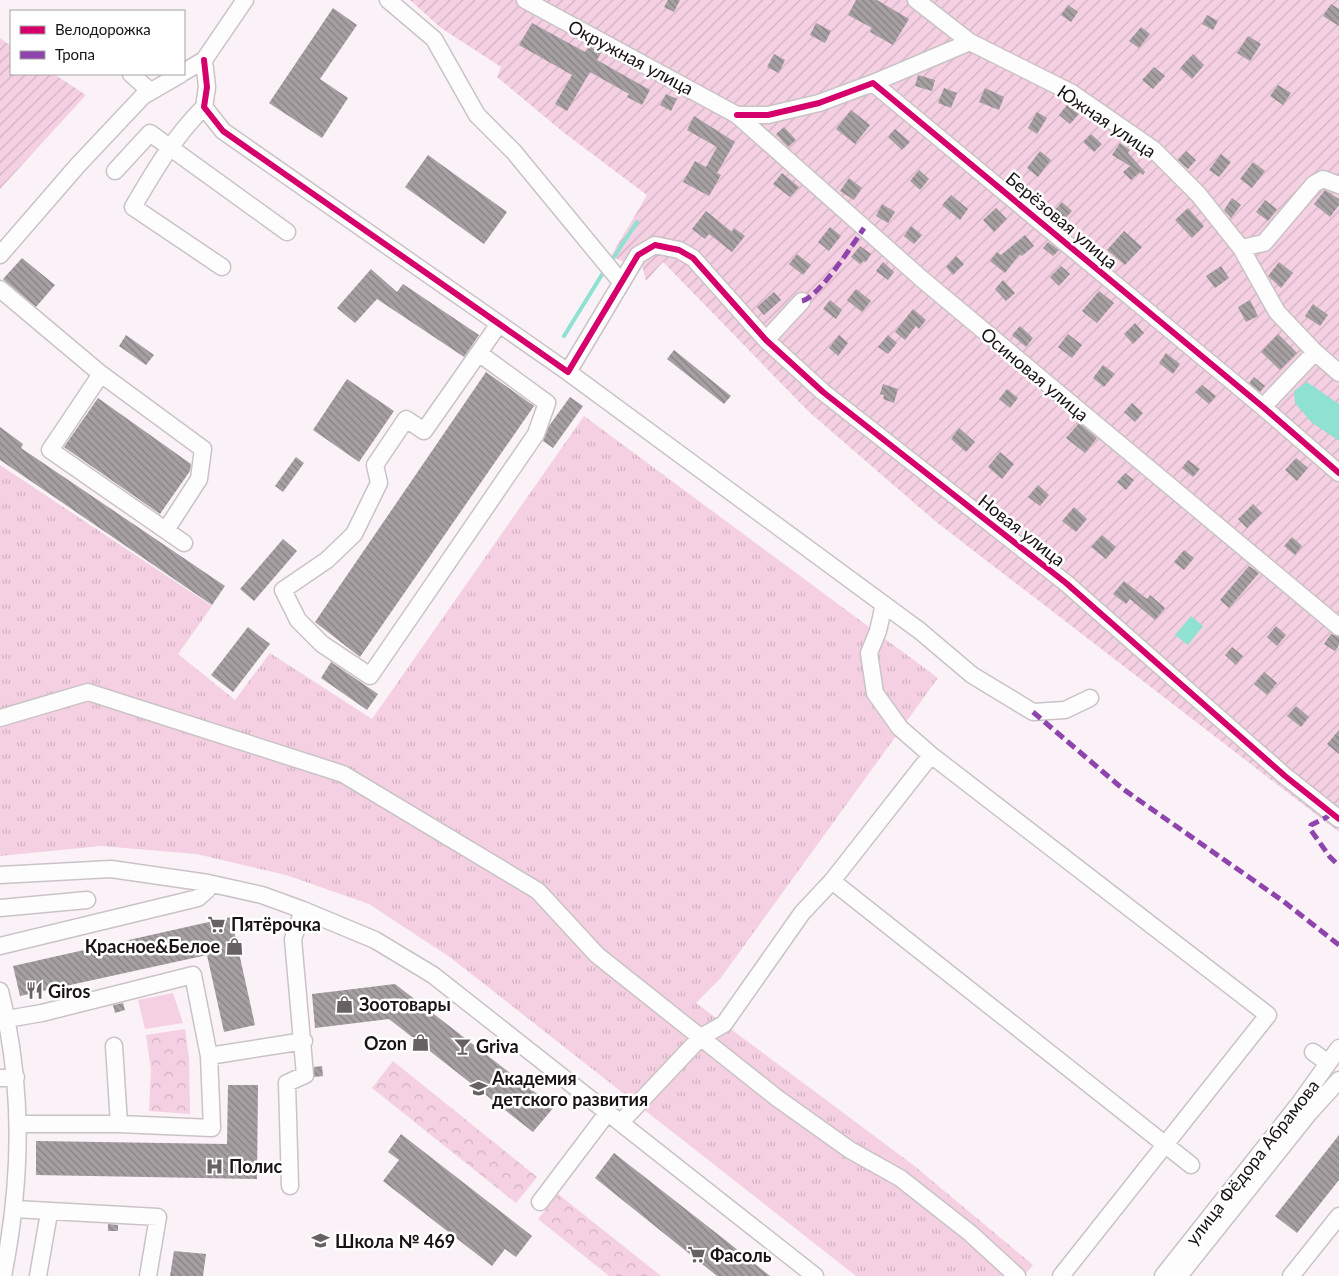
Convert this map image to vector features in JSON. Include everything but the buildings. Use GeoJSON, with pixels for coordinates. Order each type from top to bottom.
{"type":"FeatureCollection","features":[{"type":"Feature","properties":{"kind":"street"},"geometry":{"type":"LineString","coordinates":[[185,71],[204,60],[246,0]]}},
{"type":"Feature","properties":{"kind":"street"},"geometry":{"type":"LineString","coordinates":[[388,0],[434,39],[477,115],[514,152],[620,282],[568,372]]}},
{"type":"Feature","properties":{"kind":"street","name":"Окружная улица"},"geometry":{"type":"LineString","coordinates":[[525,0],[736,115]]}},
{"type":"Feature","properties":{"kind":"street","name":"Южная улица"},"geometry":{"type":"LineString","coordinates":[[916,0],[970,42],[1072,93],[1153,149],[1198,194],[1241,248],[1277,312],[1315,352],[1339,373]]}},
{"type":"Feature","properties":{"kind":"street"},"geometry":{"type":"LineString","coordinates":[[736,115],[768,115],[819,103],[873,83],[970,42]]}},
{"type":"Feature","properties":{"kind":"street"},"geometry":{"type":"LineString","coordinates":[[204,60],[207,87],[204,107],[168,147],[133,207],[222,266]]}},
{"type":"Feature","properties":{"kind":"street"},"geometry":{"type":"LineString","coordinates":[[132,75],[150,92]]}},
{"type":"Feature","properties":{"kind":"street"},"geometry":{"type":"LineString","coordinates":[[0,255],[78,164],[142,96],[179,75]]}},
{"type":"Feature","properties":{"kind":"street","name":"Берёзовая улица"},"geometry":{"type":"LineString","coordinates":[[873,83],[1263,407],[1339,473]]}},
{"type":"Feature","properties":{"kind":"street"},"geometry":{"type":"LineString","coordinates":[[204,107],[224,131],[568,372],[884,604],[972,675],[1033,712],[1065,710],[1090,698]]}},
{"type":"Feature","properties":{"kind":"street","name":"Осиновая улица"},"geometry":{"type":"LineString","coordinates":[[736,115],[923,280],[1339,627]]}},
{"type":"Feature","properties":{"kind":"street"},"geometry":{"type":"LineString","coordinates":[[114,171],[150,133],[287,232]]}},
{"type":"Feature","properties":{"kind":"street"},"geometry":{"type":"LineString","coordinates":[[1241,248],[1264,243],[1314,184],[1323,180],[1339,185]]}},
{"type":"Feature","properties":{"kind":"street","name":"Новая улица"},"geometry":{"type":"LineString","coordinates":[[620,282],[638,255],[655,245],[679,250],[693,258],[766,340],[823,392],[1066,583],[1285,776],[1339,819]]}},
{"type":"Feature","properties":{"kind":"street"},"geometry":{"type":"LineString","coordinates":[[0,290],[101,374],[203,449],[199,479],[166,530]]}},
{"type":"Feature","properties":{"kind":"street"},"geometry":{"type":"LineString","coordinates":[[766,340],[802,301]]}},
{"type":"Feature","properties":{"kind":"street"},"geometry":{"type":"LineString","coordinates":[[480,354],[547,403],[536,434],[370,676],[322,644],[298,620],[283,590],[327,560],[354,534],[379,484],[375,465],[406,419],[424,431],[480,354],[499,324]]}},
{"type":"Feature","properties":{"kind":"street"},"geometry":{"type":"LineString","coordinates":[[1263,407],[1315,352]]}},
{"type":"Feature","properties":{"kind":"street"},"geometry":{"type":"LineString","coordinates":[[101,374],[50,450],[184,543]]}},
{"type":"Feature","properties":{"kind":"street"},"geometry":{"type":"LineString","coordinates":[[884,604],[878,631],[869,653],[875,693],[900,728],[932,756],[1268,1015],[1061,1276]]}},
{"type":"Feature","properties":{"kind":"street"},"geometry":{"type":"LineString","coordinates":[[0,718],[88,692],[342,774],[538,890],[597,955],[777,1098],[850,1150],[900,1178],[970,1233],[1017,1276]]}},
{"type":"Feature","properties":{"kind":"street"},"geometry":{"type":"LineString","coordinates":[[621,1122],[701,1037],[724,1024],[802,913],[832,881],[932,756]]}},
{"type":"Feature","properties":{"kind":"street"},"geometry":{"type":"LineString","coordinates":[[0,875],[111,868],[208,883],[262,895],[374,940],[433,974],[815,1276]]}},
{"type":"Feature","properties":{"kind":"street"},"geometry":{"type":"LineString","coordinates":[[832,881],[1191,1165]]}},
{"type":"Feature","properties":{"kind":"street"},"geometry":{"type":"LineString","coordinates":[[0,946],[198,898],[207,890],[208,883]]}},
{"type":"Feature","properties":{"kind":"street"},"geometry":{"type":"LineString","coordinates":[[0,908],[87,900]]}},
{"type":"Feature","properties":{"kind":"street"},"geometry":{"type":"LineString","coordinates":[[290,1186],[287,1083],[306,1075],[293,938],[303,910]]}},
{"type":"Feature","properties":{"kind":"street"},"geometry":{"type":"LineString","coordinates":[[7,1019],[42,1013],[193,976],[209,1056],[212,1128],[119,1124],[19,1124]]}},
{"type":"Feature","properties":{"kind":"street"},"geometry":{"type":"LineString","coordinates":[[0,991],[7,1019],[8,1078],[19,1124],[15,1209],[3,1276]]}},
{"type":"Feature","properties":{"kind":"street"},"geometry":{"type":"LineString","coordinates":[[209,1056],[304,1041]]}},
{"type":"Feature","properties":{"kind":"street"},"geometry":{"type":"LineString","coordinates":[[114,1046],[119,1124]]}},
{"type":"Feature","properties":{"kind":"street","name":"улица Фёдора Абрамова"},"geometry":{"type":"LineString","coordinates":[[1164,1276],[1339,1048]]}},
{"type":"Feature","properties":{"kind":"street"},"geometry":{"type":"LineString","coordinates":[[1314,1052],[1328,1063]]}},
{"type":"Feature","properties":{"kind":"street","name":"улица Фёдора Абрамова"},"geometry":{"type":"LineString","coordinates":[[1179,1276],[1309,1113],[1339,1080]]}},
{"type":"Feature","properties":{"kind":"street"},"geometry":{"type":"LineString","coordinates":[[540,1202],[608,1112]]}},
{"type":"Feature","properties":{"kind":"street"},"geometry":{"type":"LineString","coordinates":[[15,1209],[158,1218],[148,1276]]}},
{"type":"Feature","properties":{"kind":"street"},"geometry":{"type":"LineString","coordinates":[[38,1276],[48,1212]]}},
{"type":"Feature","properties":{"kind":"street"},"geometry":{"type":"LineString","coordinates":[[1291,1276],[1339,1216]]}},
{"type":"Feature","properties":{"kind":"green space"},"geometry":{"type":"Polygon","coordinates":[[[410,0],[1339,0],[1339,832],[935,521],[808,411],[663,262],[646,281],[638,250],[624,262],[611,256],[647,195],[563,132],[497,77],[501,67],[441,28],[410,0]]]}},
{"type":"Feature","properties":{"kind":"green space"},"geometry":{"type":"Polygon","coordinates":[[[0,38],[10,45],[10,75],[56,75],[86,95],[0,189],[0,38]]]}},
{"type":"Feature","properties":{"kind":"green space"},"geometry":{"type":"Polygon","coordinates":[[[584,416],[938,678],[720,979],[696,1003],[912,1164],[1033,1265],[1024,1276],[856,1276],[451,958],[369,904],[286,875],[196,854],[101,846],[0,856],[0,465],[212,606],[178,654],[235,700],[270,653],[372,719],[584,416]]]}},
{"type":"Feature","properties":{"kind":"green space"},"geometry":{"type":"Polygon","coordinates":[[[173,993],[183,1023],[145,1029],[138,1000],[173,993]]]}},
{"type":"Feature","properties":{"kind":"green space"},"geometry":{"type":"Polygon","coordinates":[[[185,1029],[189,1057],[190,1114],[149,1111],[151,1070],[146,1035],[185,1029]]]}},
{"type":"Feature","properties":{"kind":"green space"},"geometry":{"type":"Polygon","coordinates":[[[393,1061],[537,1177],[516,1203],[372,1088],[393,1061]]]}},
{"type":"Feature","properties":{"kind":"green space"},"geometry":{"type":"Polygon","coordinates":[[[558,1194],[661,1276],[609,1276],[538,1219],[558,1194]]]}},
{"type":"Feature","properties":{"kind":"shaded area"},"geometry":{"type":"Polygon","coordinates":[[[1307,382],[1339,404],[1339,441],[1311,422],[1295,403],[1294,391],[1307,382]]]}},
{"type":"Feature","properties":{"kind":"shaded area"},"geometry":{"type":"Polygon","coordinates":[[[1191,616],[1203,626],[1188,645],[1175,635],[1191,616]]]}},
{"type":"Feature","properties":{"kind":"waterway"},"geometry":{"type":"LineString","coordinates":[[612,260],[637,222]]}},
{"type":"Feature","properties":{"kind":"waterway"},"geometry":{"type":"LineString","coordinates":[[564,336],[603,273]]}},
{"type":"Feature","properties":{"kind":"marked path"},"geometry":{"type":"LineString","coordinates":[[802,301],[809,297],[826,280],[864,228]]}},
{"type":"Feature","properties":{"kind":"marked path"},"geometry":{"type":"LineString","coordinates":[[1033,712],[1123,789],[1283,901],[1339,945]]}},
{"type":"Feature","properties":{"kind":"marked path"},"geometry":{"type":"LineString","coordinates":[[1331,813],[1311,825],[1310,829],[1330,857],[1339,866]]}},
{"type":"Feature","properties":{"kind":"cycle path"},"geometry":{"type":"LineString","coordinates":[[204,60],[207,87],[204,107],[223,131],[568,372],[638,255],[655,245],[679,250],[693,258],[766,340],[823,392],[1066,583],[1285,776],[1339,819]]}},
{"type":"Feature","properties":{"kind":"cycle path"},"geometry":{"type":"LineString","coordinates":[[737,115],[768,115],[819,103],[873,83],[1263,407],[1339,473]]}},
{"type":"Feature","properties":{"kind":"place","name":"Пятёрочка"},"geometry":{"type":"Point","coordinates":[217,924]}},
{"type":"Feature","properties":{"kind":"place","name":"Красное&Белое"},"geometry":{"type":"Point","coordinates":[234,946]}},
{"type":"Feature","properties":{"kind":"place","name":"Giros"},"geometry":{"type":"Point","coordinates":[34,991]}},
{"type":"Feature","properties":{"kind":"place","name":"Зоотовары"},"geometry":{"type":"Point","coordinates":[345,1004]}},
{"type":"Feature","properties":{"kind":"place","name":"Ozon"},"geometry":{"type":"Point","coordinates":[421,1043]}},
{"type":"Feature","properties":{"kind":"place","name":"Griva"},"geometry":{"type":"Point","coordinates":[462,1046]}},
{"type":"Feature","properties":{"kind":"place","name":"Академия детского развития"},"geometry":{"type":"Point","coordinates":[478,1088]}},
{"type":"Feature","properties":{"kind":"place","name":"Полис"},"geometry":{"type":"Point","coordinates":[215,1166]}},
{"type":"Feature","properties":{"kind":"place","name":"Школа № 469"},"geometry":{"type":"Point","coordinates":[321,1241]}},
{"type":"Feature","properties":{"kind":"place","name":"Фасоль"},"geometry":{"type":"Point","coordinates":[696,1255]}}]}
